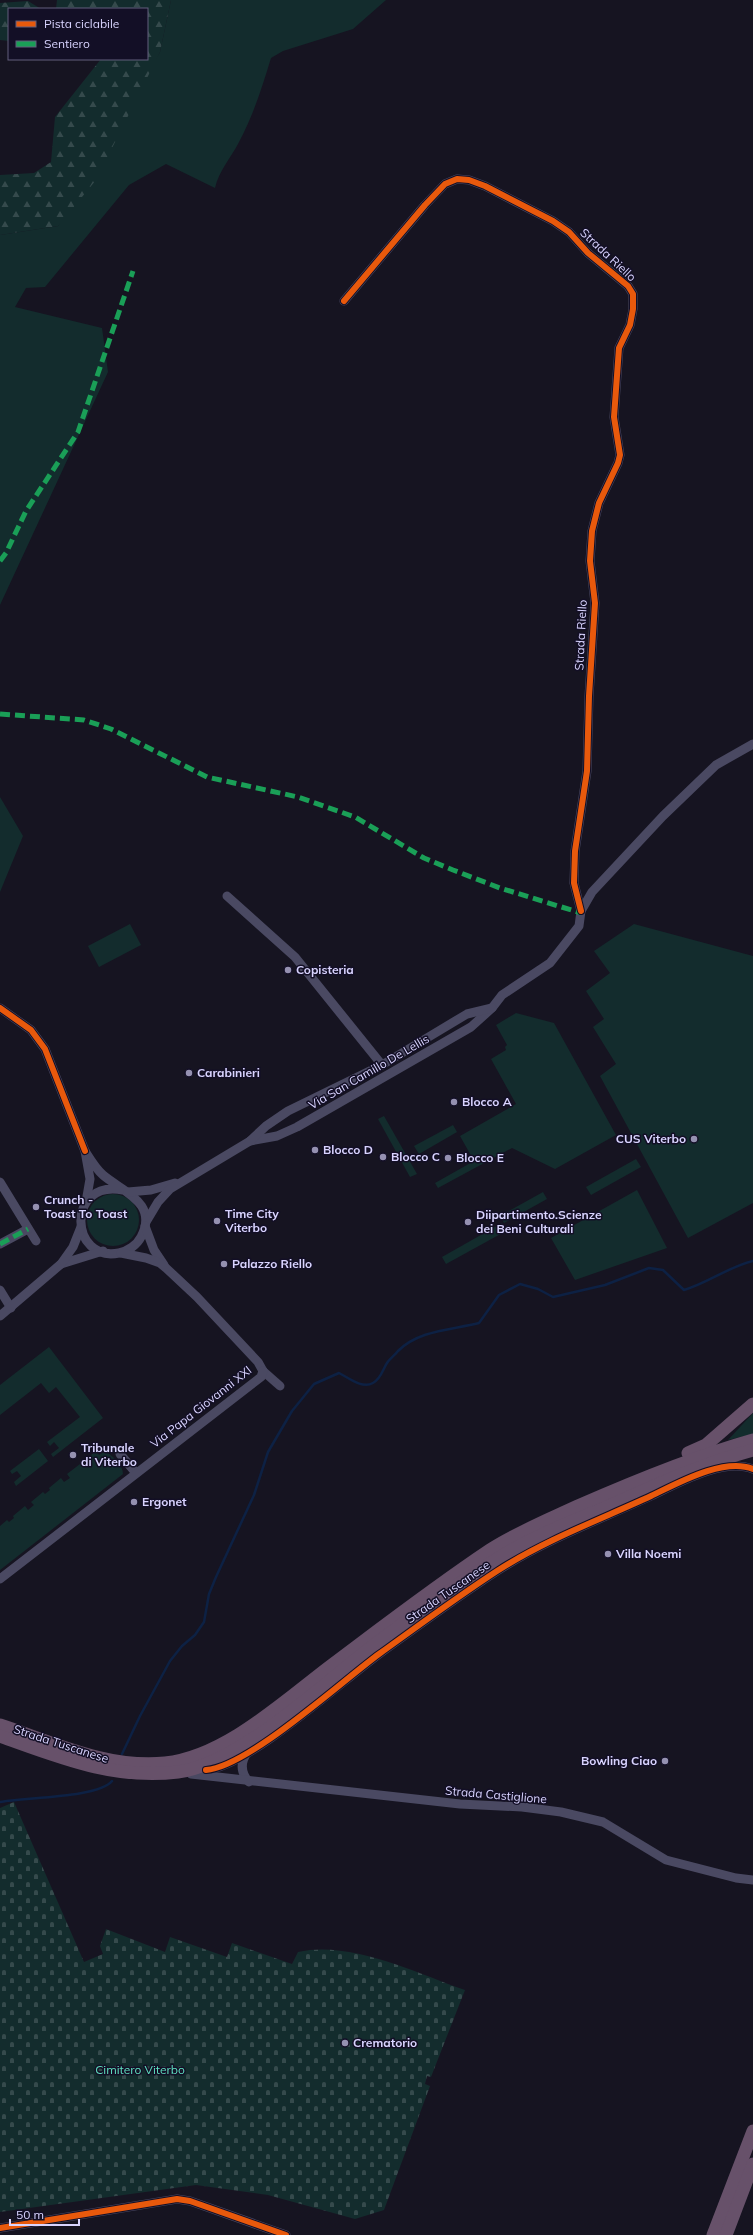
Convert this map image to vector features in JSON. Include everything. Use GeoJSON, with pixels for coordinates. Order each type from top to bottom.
{"type":"FeatureCollection","features":[{"type":"Feature","properties":{"kind":"highway"},"geometry":{"type":"LineString","coordinates":[[659,1471],[679,1457],[706,1445],[753,1404]]}},
{"type":"Feature","properties":{"kind":"highway","name":"Strada Tuscanese"},"geometry":{"type":"LineString","coordinates":[[0,1725],[111,1761],[140,1764],[166,1763],[199,1755],[232,1740],[386,1624],[492,1549],[531,1526],[659,1471],[753,1440]]}},
{"type":"Feature","properties":{"kind":"highway","name":"Strada Tuscanese"},"geometry":{"type":"LineString","coordinates":[[32,1748],[110,1771],[134,1774],[185,1773],[228,1754],[262,1733],[375,1645],[504,1555],[545,1534],[685,1472],[753,1450]]}},
{"type":"Feature","properties":{"kind":"highway"},"geometry":{"type":"LineString","coordinates":[[723,1466],[753,1455]]}},
{"type":"Feature","properties":{"kind":"highway"},"geometry":{"type":"LineString","coordinates":[[0,1736],[32,1748]]}},
{"type":"Feature","properties":{"kind":"highway"},"geometry":{"type":"LineString","coordinates":[[0,1741],[32,1748]]}},
{"type":"Feature","properties":{"kind":"highway"},"geometry":{"type":"LineString","coordinates":[[713,2235],[753,2131]]}},
{"type":"Feature","properties":{"kind":"highway"},"geometry":{"type":"LineString","coordinates":[[726,2235],[753,2164]]}},
{"type":"Feature","properties":{"kind":"street","name":"Strada Riello"},"geometry":{"type":"LineString","coordinates":[[344,301],[425,205],[445,184],[457,179],[469,180],[485,186],[553,221],[569,232],[588,253],[628,286],[633,294],[633,309],[630,325],[619,348],[614,417],[620,455],[618,463],[599,503],[592,531],[590,561],[596,603],[589,696],[586,771],[575,851],[574,883],[581,912]]}},
{"type":"Feature","properties":{"kind":"street"},"geometry":{"type":"LineString","coordinates":[[581,912],[592,892],[663,816],[716,765],[753,744]]}},
{"type":"Feature","properties":{"kind":"street"},"geometry":{"type":"LineString","coordinates":[[226,896],[295,957],[382,1065]]}},
{"type":"Feature","properties":{"kind":"street","name":"Via San Camillo De Lellis"},"geometry":{"type":"LineString","coordinates":[[250,1141],[277,1136],[297,1127],[471,1027],[492,1008],[502,995],[550,963],[579,926],[581,912]]}},
{"type":"Feature","properties":{"kind":"street"},"geometry":{"type":"LineString","coordinates":[[0,1008],[31,1030],[45,1049],[85,1151],[90,1179],[86,1203],[81,1215],[81,1227],[73,1247],[61,1264],[0,1316]]}},
{"type":"Feature","properties":{"kind":"street","name":"Via San Camillo De Lellis"},"geometry":{"type":"LineString","coordinates":[[145,1224],[162,1198],[186,1179],[250,1141],[266,1126],[288,1111],[382,1065],[467,1014],[492,1008]]}},
{"type":"Feature","properties":{"kind":"street"},"geometry":{"type":"LineString","coordinates":[[85,1151],[102,1174],[126,1191],[142,1206],[145,1224],[154,1250],[166,1268]]}},
{"type":"Feature","properties":{"kind":"street","name":"Via San Camillo De Lellis"},"geometry":{"type":"LineString","coordinates":[[126,1191],[160,1189],[186,1179]]}},
{"type":"Feature","properties":{"kind":"street"},"geometry":{"type":"LineString","coordinates":[[0,1182],[36,1242]]}},
{"type":"Feature","properties":{"kind":"street"},"geometry":{"type":"LineString","coordinates":[[86,1203],[98,1191],[106,1189],[126,1191]]}},
{"type":"Feature","properties":{"kind":"street"},"geometry":{"type":"LineString","coordinates":[[120,1253],[128,1250],[139,1241],[145,1224]]}},
{"type":"Feature","properties":{"kind":"street"},"geometry":{"type":"LineString","coordinates":[[81,1227],[88,1242],[103,1252]]}},
{"type":"Feature","properties":{"kind":"street"},"geometry":{"type":"LineString","coordinates":[[0,1244],[28,1229]]}},
{"type":"Feature","properties":{"kind":"street"},"geometry":{"type":"LineString","coordinates":[[61,1264],[103,1252],[120,1253],[146,1258],[160,1263],[197,1297],[258,1362],[263,1370],[280,1386]]}},
{"type":"Feature","properties":{"kind":"street"},"geometry":{"type":"LineString","coordinates":[[0,1290],[11,1308]]}},
{"type":"Feature","properties":{"kind":"street","name":"Via Papa Giovanni XXI"},"geometry":{"type":"LineString","coordinates":[[0,1579],[261,1377],[263,1370]]}},
{"type":"Feature","properties":{"kind":"street"},"geometry":{"type":"LineString","coordinates":[[120,1454],[136,1473]]}},
{"type":"Feature","properties":{"kind":"street"},"geometry":{"type":"LineString","coordinates":[[723,1466],[739,1465],[753,1469]]}},
{"type":"Feature","properties":{"kind":"street","name":"Strada Tuscanese"},"geometry":{"type":"LineString","coordinates":[[206,1770],[228,1764],[270,1738],[397,1641],[507,1565],[549,1542],[661,1491],[723,1466]]}},
{"type":"Feature","properties":{"kind":"street"},"geometry":{"type":"LineString","coordinates":[[247,1753],[243,1758],[242,1768],[249,1782]]}},
{"type":"Feature","properties":{"kind":"street","name":"Strada Castiglione"},"geometry":{"type":"LineString","coordinates":[[185,1773],[249,1782],[460,1804],[522,1807],[561,1812],[603,1822],[666,1860],[736,1878],[753,1880]]}},
{"type":"Feature","properties":{"kind":"street"},"geometry":{"type":"LineString","coordinates":[[0,2228],[177,2199],[190,2201],[286,2235]]}},
{"type":"Feature","properties":{"kind":"green space"},"geometry":{"type":"Polygon","coordinates":[[[57,0],[171,0],[160,52],[96,180],[58,226],[0,235],[0,175],[34,173],[51,162],[55,117],[100,60],[148,60],[148,8],[56,8],[57,0]]]}},
{"type":"Feature","properties":{"kind":"green space"},"geometry":{"type":"Polygon","coordinates":[[[171,0],[386,0],[353,29],[283,51],[271,58],[253,112],[238,144],[222,171],[215,188],[166,164],[129,185],[45,287],[26,288],[15,307],[102,328],[108,372],[0,605],[0,235],[58,226],[160,52],[171,0]]]}},
{"type":"Feature","properties":{"kind":"green space"},"geometry":{"type":"Polygon","coordinates":[[[28,1],[39,8],[8,8],[8,41],[0,40],[0,3],[28,1]]]}},
{"type":"Feature","properties":{"kind":"green space"},"geometry":{"type":"Polygon","coordinates":[[[0,797],[23,836],[0,892],[0,797]]]}},
{"type":"Feature","properties":{"kind":"green space"},"geometry":{"type":"Polygon","coordinates":[[[130,924],[141,945],[99,967],[88,946],[130,924]]]}},
{"type":"Feature","properties":{"kind":"green space","name":"CUS Viterbo"},"geometry":{"type":"Polygon","coordinates":[[[634,924],[753,956],[753,1203],[688,1238],[600,1076],[616,1064],[593,1027],[604,1019],[586,991],[610,973],[594,951],[634,924]]]}},
{"type":"Feature","properties":{"kind":"green space"},"geometry":{"type":"Polygon","coordinates":[[[516,1013],[554,1023],[616,1135],[555,1169],[512,1148],[438,1188],[435,1183],[474,1161],[460,1136],[516,1104],[491,1059],[506,1050],[505,1047],[507,1045],[496,1025],[516,1013]]]}},
{"type":"Feature","properties":{"kind":"green space"},"geometry":{"type":"Polygon","coordinates":[[[384,1116],[417,1174],[410,1177],[378,1119],[384,1116]]]}},
{"type":"Feature","properties":{"kind":"green space"},"geometry":{"type":"Polygon","coordinates":[[[453,1125],[457,1132],[419,1154],[414,1146],[453,1125]]]}},
{"type":"Feature","properties":{"kind":"green space"},"geometry":{"type":"Polygon","coordinates":[[[636,1159],[641,1167],[591,1195],[586,1187],[636,1159]]]}},
{"type":"Feature","properties":{"kind":"green space"},"geometry":{"type":"Polygon","coordinates":[[[637,1190],[667,1248],[575,1280],[551,1238],[637,1190]]]}},
{"type":"Feature","properties":{"kind":"green space"},"geometry":{"type":"Polygon","coordinates":[[[543,1192],[547,1199],[504,1223],[500,1216],[543,1192]]]}},
{"type":"Feature","properties":{"kind":"green space"},"geometry":{"type":"Polygon","coordinates":[[[108,1194],[118,1194],[132,1201],[139,1215],[139,1225],[132,1239],[118,1246],[108,1246],[98,1242],[91,1235],[87,1225],[87,1215],[91,1205],[98,1198],[108,1194]]]}},
{"type":"Feature","properties":{"kind":"green space"},"geometry":{"type":"Polygon","coordinates":[[[502,1223],[506,1231],[446,1264],[442,1257],[502,1223]]]}},
{"type":"Feature","properties":{"kind":"green space"},"geometry":{"type":"Polygon","coordinates":[[[49,1347],[103,1418],[53,1457],[51,1454],[59,1448],[54,1442],[50,1446],[47,1442],[80,1417],[56,1387],[49,1393],[41,1383],[0,1415],[0,1385],[49,1347]]]}},
{"type":"Feature","properties":{"kind":"green space"},"geometry":{"type":"Polygon","coordinates":[[[753,1413],[753,1434],[728,1440],[753,1413]]]}},
{"type":"Feature","properties":{"kind":"green space"},"geometry":{"type":"Polygon","coordinates":[[[39,1449],[48,1461],[16,1486],[14,1482],[21,1476],[17,1471],[12,1474],[10,1471],[39,1449]]]}},
{"type":"Feature","properties":{"kind":"green space"},"geometry":{"type":"Polygon","coordinates":[[[96,1451],[99,1455],[105,1451],[114,1458],[123,1470],[123,1474],[0,1570],[0,1526],[7,1520],[9,1522],[14,1518],[13,1516],[25,1506],[28,1510],[34,1505],[31,1502],[43,1492],[45,1494],[50,1490],[49,1488],[61,1478],[64,1482],[70,1478],[67,1474],[80,1464],[82,1465],[87,1461],[86,1459],[96,1451]]]}},
{"type":"Feature","properties":{"kind":"green space","name":"Cimitero Viterbo"},"geometry":{"type":"Polygon","coordinates":[[[14,1802],[84,1962],[103,1954],[100,1946],[106,1929],[165,1952],[170,1937],[227,1957],[232,1943],[292,1964],[298,1952],[318,1949],[339,1950],[383,1960],[465,1990],[431,2077],[427,2076],[425,2084],[430,2086],[384,2210],[355,2219],[268,2195],[196,2185],[0,2212],[0,1808],[14,1802]]]}},
{"type":"Feature","properties":{"kind":"waterway"},"geometry":{"type":"LineString","coordinates":[[122,1754],[140,1716],[170,1661],[182,1646],[195,1635],[204,1622],[209,1594],[254,1495],[268,1452],[292,1411],[314,1384],[339,1373],[360,1384],[364,1385],[373,1383],[380,1376],[390,1360],[406,1344],[425,1335],[479,1323],[499,1295],[520,1284],[538,1289],[553,1297],[605,1285],[649,1268],[663,1270],[684,1290],[735,1267],[753,1261]]}},
{"type":"Feature","properties":{"kind":"waterway"},"geometry":{"type":"LineString","coordinates":[[0,1802],[77,1794],[104,1787],[112,1781]]}},
{"type":"Feature","properties":{"kind":"marked path"},"geometry":{"type":"LineString","coordinates":[[0,561],[6,553],[26,511],[78,432],[133,271]]}},
{"type":"Feature","properties":{"kind":"marked path"},"geometry":{"type":"LineString","coordinates":[[0,714],[84,720],[111,729],[207,777],[298,797],[355,817],[424,858],[500,888],[581,913]]}},
{"type":"Feature","properties":{"kind":"marked path"},"geometry":{"type":"LineString","coordinates":[[0,1244],[28,1229]]}},
{"type":"Feature","properties":{"kind":"cycle path"},"geometry":{"type":"LineString","coordinates":[[344,301],[425,205],[445,184],[457,179],[469,180],[485,186],[553,221],[569,232],[588,253],[628,286],[633,294],[633,309],[630,325],[619,348],[614,417],[620,455],[618,463],[599,503],[592,531],[590,561],[595,603],[589,696],[587,771],[575,851],[574,883],[581,911]]}},
{"type":"Feature","properties":{"kind":"cycle path"},"geometry":{"type":"LineString","coordinates":[[0,1008],[31,1030],[45,1049],[85,1151]]}},
{"type":"Feature","properties":{"kind":"cycle path"},"geometry":{"type":"LineString","coordinates":[[206,1770],[224,1765],[246,1754],[269,1739],[379,1654],[467,1591],[515,1560],[572,1531],[701,1473],[729,1466],[741,1466],[753,1469]]}},
{"type":"Feature","properties":{"kind":"cycle path"},"geometry":{"type":"LineString","coordinates":[[0,2228],[177,2199],[190,2201],[286,2235]]}},
{"type":"Feature","properties":{"kind":"place","name":"Copisteria"},"geometry":{"type":"Point","coordinates":[288,970]}},
{"type":"Feature","properties":{"kind":"place","name":"Carabinieri"},"geometry":{"type":"Point","coordinates":[189,1073]}},
{"type":"Feature","properties":{"kind":"place","name":"Blocco A"},"geometry":{"type":"Point","coordinates":[454,1102]}},
{"type":"Feature","properties":{"kind":"place","name":"CUS Viterbo"},"geometry":{"type":"Point","coordinates":[694,1139]}},
{"type":"Feature","properties":{"kind":"place","name":"Blocco D"},"geometry":{"type":"Point","coordinates":[315,1150]}},
{"type":"Feature","properties":{"kind":"place","name":"Blocco C"},"geometry":{"type":"Point","coordinates":[383,1157]}},
{"type":"Feature","properties":{"kind":"place","name":"Blocco E"},"geometry":{"type":"Point","coordinates":[448,1158]}},
{"type":"Feature","properties":{"kind":"place","name":"Crunch - Toast To Toast"},"geometry":{"type":"Point","coordinates":[36,1207]}},
{"type":"Feature","properties":{"kind":"place","name":"Time City Viterbo"},"geometry":{"type":"Point","coordinates":[217,1221]}},
{"type":"Feature","properties":{"kind":"place","name":"Diipartimento.Scienze dei Beni Culturali"},"geometry":{"type":"Point","coordinates":[468,1222]}},
{"type":"Feature","properties":{"kind":"place","name":"Palazzo Riello"},"geometry":{"type":"Point","coordinates":[224,1264]}},
{"type":"Feature","properties":{"kind":"place","name":"Tribunale di Viterbo"},"geometry":{"type":"Point","coordinates":[73,1455]}},
{"type":"Feature","properties":{"kind":"place","name":"Ergonet"},"geometry":{"type":"Point","coordinates":[134,1502]}},
{"type":"Feature","properties":{"kind":"place","name":"Villa Noemi"},"geometry":{"type":"Point","coordinates":[608,1554]}},
{"type":"Feature","properties":{"kind":"place","name":"Bowling Ciao"},"geometry":{"type":"Point","coordinates":[665,1761]}},
{"type":"Feature","properties":{"kind":"place","name":"Crematorio"},"geometry":{"type":"Point","coordinates":[345,2043]}}]}
